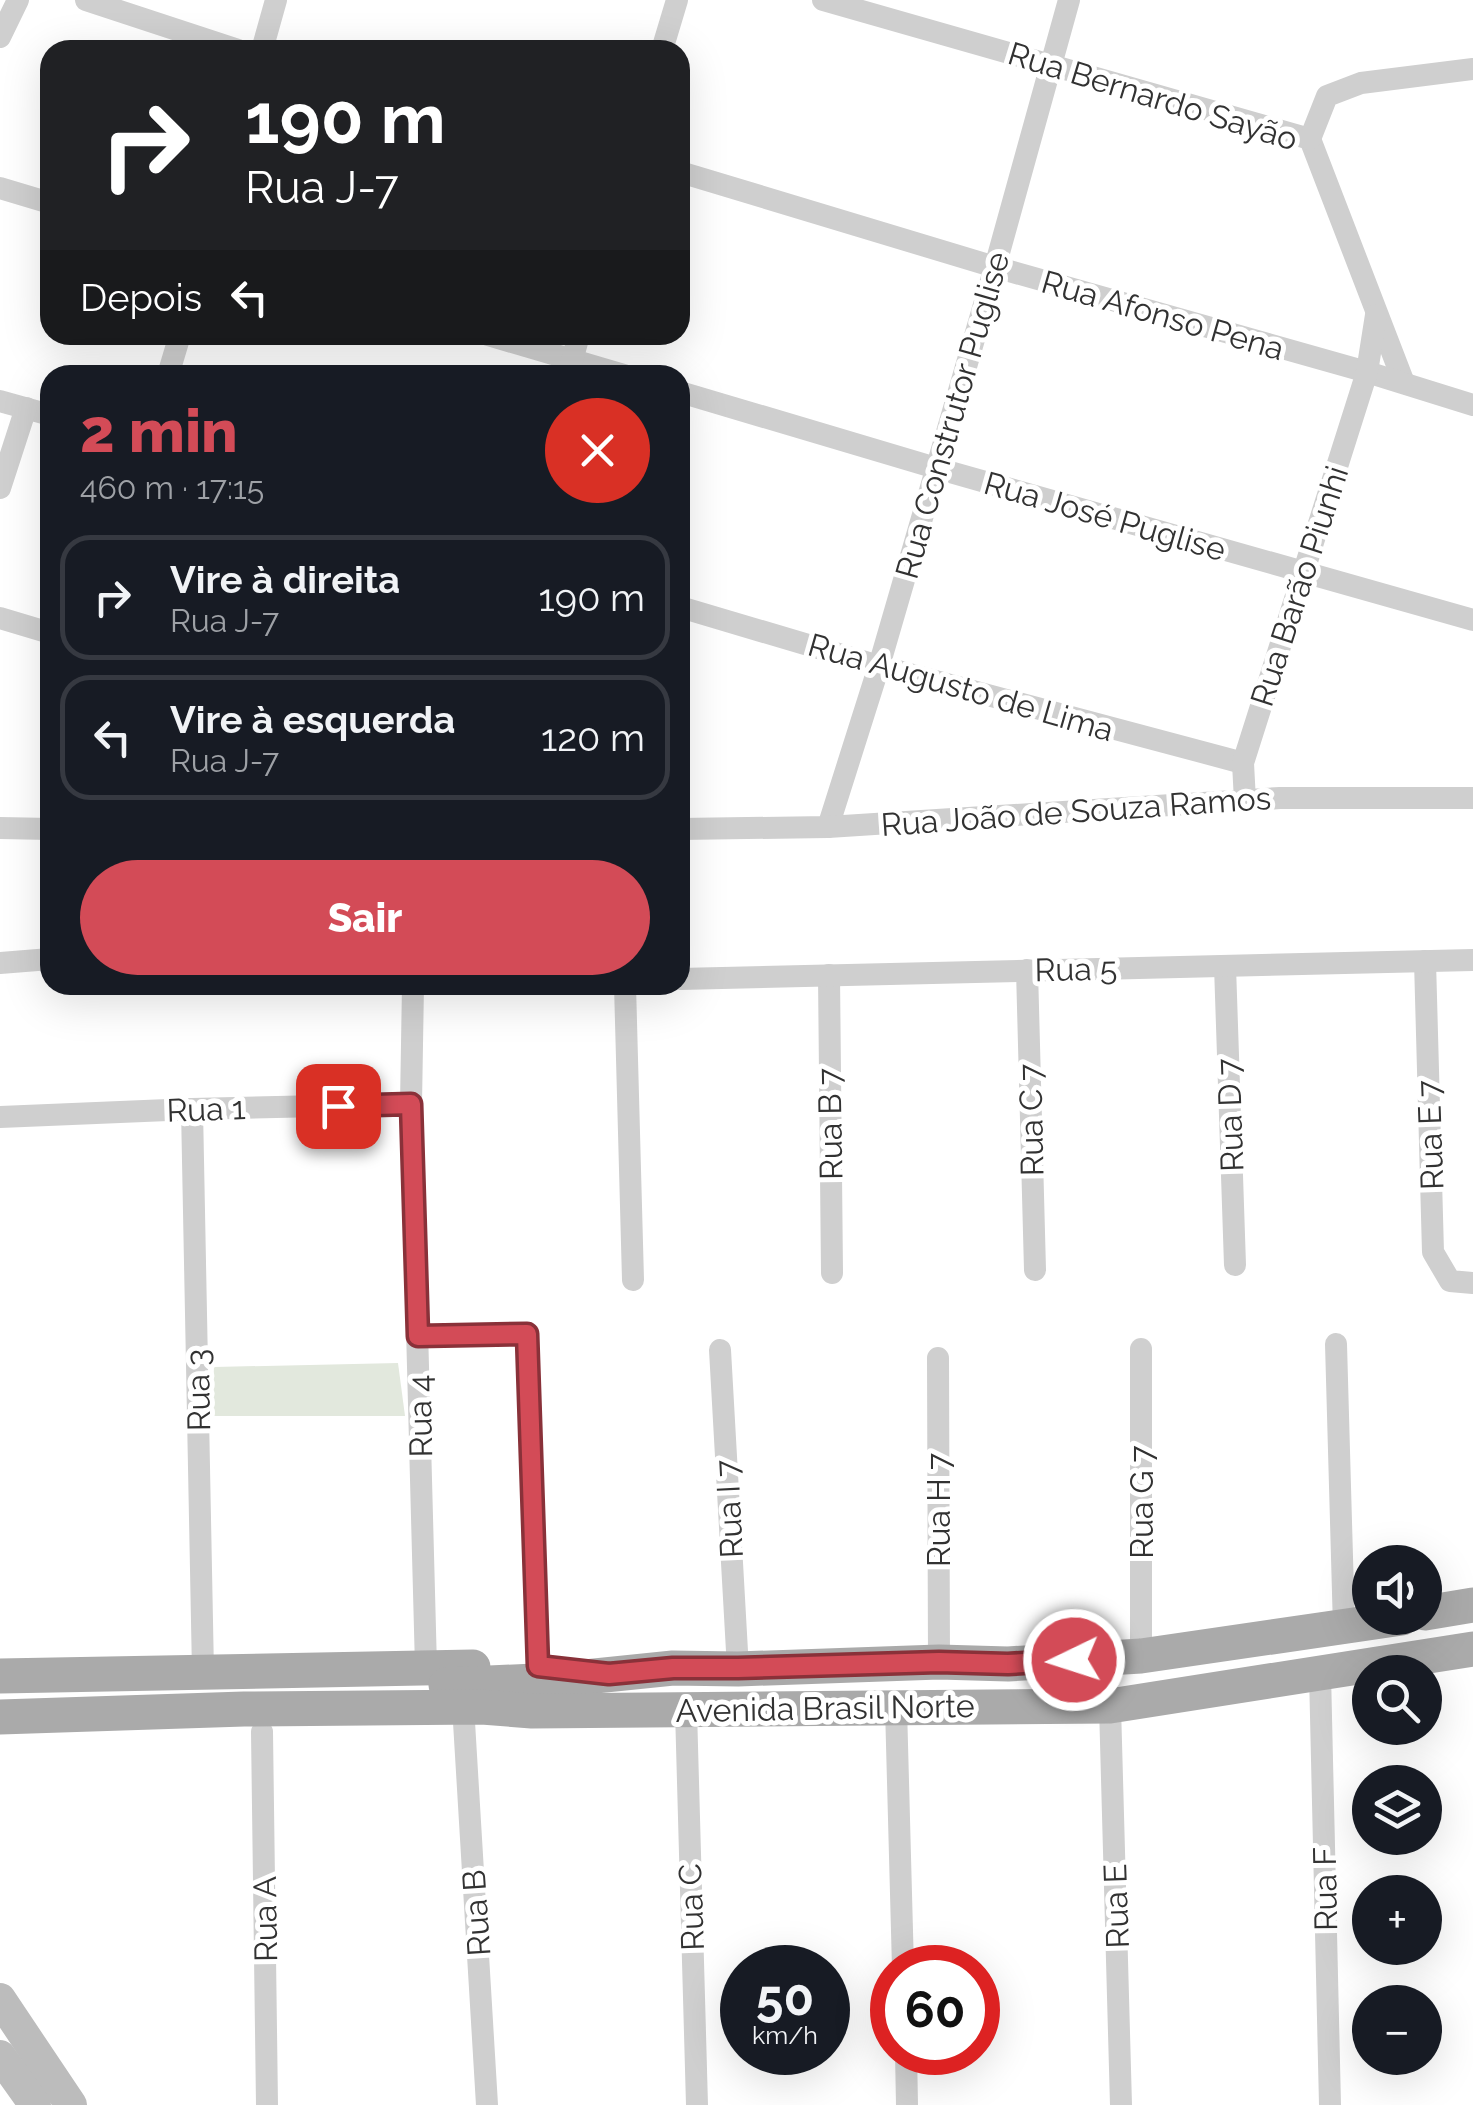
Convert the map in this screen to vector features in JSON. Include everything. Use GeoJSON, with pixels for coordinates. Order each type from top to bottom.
{"type":"FeatureCollection","features":[{"type":"Feature","properties":{"kind":"main road"},"geometry":{"type":"LineString","coordinates":[[1442,1611],[1473,1605]]}},
{"type":"Feature","properties":{"kind":"main road","name":"Avenida Brasil Norte"},"geometry":{"type":"LineString","coordinates":[[0,1704],[556,1680],[673,1668],[1008,1664],[1141,1656],[1352,1627]]}},
{"type":"Feature","properties":{"kind":"main road","name":"Avenida Brasil Norte"},"geometry":{"type":"LineString","coordinates":[[0,1718],[244,1709],[1110,1706],[1473,1649]]}},
{"type":"Feature","properties":{"kind":"main road","name":"Avenida Brasil Norte"},"geometry":{"type":"LineString","coordinates":[[0,1676],[538,1666],[609,1674]]}},
{"type":"Feature","properties":{"kind":"main road","name":"Avenida Brasil Norte"},"geometry":{"type":"LineString","coordinates":[[0,1736],[156,1730],[262,1732],[464,1722],[532,1711]]}},
{"type":"Feature","properties":{"kind":"main road"},"geometry":{"type":"LineString","coordinates":[[0,1999],[71,2105]]}},
{"type":"Feature","properties":{"kind":"main road"},"geometry":{"type":"LineString","coordinates":[[0,2056],[35,2105]]}},
{"type":"Feature","properties":{"kind":"street"},"geometry":{"type":"LineString","coordinates":[[0,37],[18,0]]}},
{"type":"Feature","properties":{"kind":"street"},"geometry":{"type":"LineString","coordinates":[[86,0],[208,40]]}},
{"type":"Feature","properties":{"kind":"street"},"geometry":{"type":"LineString","coordinates":[[265,40],[276,0]]}},
{"type":"Feature","properties":{"kind":"street"},"geometry":{"type":"LineString","coordinates":[[665,40],[677,0]]}},
{"type":"Feature","properties":{"kind":"street","name":"Rua Bernardo Sayão"},"geometry":{"type":"LineString","coordinates":[[823,0],[1310,139],[1404,383]]}},
{"type":"Feature","properties":{"kind":"street","name":"Rua Construtor Puglise"},"geometry":{"type":"LineString","coordinates":[[828,828],[996,267],[1069,0]]}},
{"type":"Feature","properties":{"kind":"street"},"geometry":{"type":"LineString","coordinates":[[1310,139],[1327,96],[1361,84],[1473,69]]}},
{"type":"Feature","properties":{"kind":"street","name":"Rua Afonso Pena"},"geometry":{"type":"LineString","coordinates":[[690,175],[1473,406]]}},
{"type":"Feature","properties":{"kind":"street"},"geometry":{"type":"LineString","coordinates":[[0,188],[40,200]]}},
{"type":"Feature","properties":{"kind":"street","name":"Rua Bernardo Sayão"},"geometry":{"type":"LineString","coordinates":[[1367,372],[1376,310]]}},
{"type":"Feature","properties":{"kind":"street"},"geometry":{"type":"LineString","coordinates":[[514,345],[565,365]]}},
{"type":"Feature","properties":{"kind":"street","name":"Rua Barão Piunhi"},"geometry":{"type":"LineString","coordinates":[[1244,801],[1243,762],[1367,372]]}},
{"type":"Feature","properties":{"kind":"street","name":"Rua José Puglise"},"geometry":{"type":"LineString","coordinates":[[690,395],[1473,620]]}},
{"type":"Feature","properties":{"kind":"street"},"geometry":{"type":"LineString","coordinates":[[0,401],[40,412]]}},
{"type":"Feature","properties":{"kind":"street"},"geometry":{"type":"LineString","coordinates":[[0,488],[26,408]]}},
{"type":"Feature","properties":{"kind":"street","name":"Rua Augusto de Lima"},"geometry":{"type":"LineString","coordinates":[[690,610],[879,666],[1243,762]]}},
{"type":"Feature","properties":{"kind":"street"},"geometry":{"type":"LineString","coordinates":[[0,618],[40,631]]}},
{"type":"Feature","properties":{"kind":"street","name":"Rua João de Souza Ramos"},"geometry":{"type":"LineString","coordinates":[[690,828],[828,828],[1280,798],[1473,798]]}},
{"type":"Feature","properties":{"kind":"street"},"geometry":{"type":"LineString","coordinates":[[0,828],[40,829]]}},
{"type":"Feature","properties":{"kind":"street"},"geometry":{"type":"LineString","coordinates":[[0,962],[40,960]]}},
{"type":"Feature","properties":{"kind":"street","name":"Rua 5"},"geometry":{"type":"LineString","coordinates":[[690,979],[1473,960]]}},
{"type":"Feature","properties":{"kind":"street","name":"Rua E 7"},"geometry":{"type":"LineString","coordinates":[[1425,961],[1433,1252],[1450,1282],[1473,1283]]}},
{"type":"Feature","properties":{"kind":"street","name":"Rua D 7"},"geometry":{"type":"LineString","coordinates":[[1225,966],[1234,1265]]}},
{"type":"Feature","properties":{"kind":"street","name":"Rua C 7"},"geometry":{"type":"LineString","coordinates":[[1027,970],[1035,1270]]}},
{"type":"Feature","properties":{"kind":"street","name":"Rua B 7"},"geometry":{"type":"LineString","coordinates":[[828,976],[832,1273]]}},
{"type":"Feature","properties":{"kind":"street","name":"Rua 4"},"geometry":{"type":"LineString","coordinates":[[413,995],[411,1104],[426,1667]]}},
{"type":"Feature","properties":{"kind":"street"},"geometry":{"type":"LineString","coordinates":[[624,995],[633,1280]]}},
{"type":"Feature","properties":{"kind":"street","name":"Rua 1"},"geometry":{"type":"LineString","coordinates":[[0,1117],[411,1104]]}},
{"type":"Feature","properties":{"kind":"street","name":"Rua 3"},"geometry":{"type":"LineString","coordinates":[[192,1109],[203,1672]]}},
{"type":"Feature","properties":{"kind":"street"},"geometry":{"type":"LineString","coordinates":[[418,1336],[527,1334],[538,1666]]}},
{"type":"Feature","properties":{"kind":"street"},"geometry":{"type":"LineString","coordinates":[[1336,1344],[1344,1628]]}},
{"type":"Feature","properties":{"kind":"street","name":"Rua G 7"},"geometry":{"type":"LineString","coordinates":[[1141,1349],[1141,1656]]}},
{"type":"Feature","properties":{"kind":"street","name":"Rua I 7"},"geometry":{"type":"LineString","coordinates":[[720,1350],[738,1668]]}},
{"type":"Feature","properties":{"kind":"street","name":"Rua H 7"},"geometry":{"type":"LineString","coordinates":[[938,1358],[939,1662]]}},
{"type":"Feature","properties":{"kind":"street","name":"Rua F"},"geometry":{"type":"LineString","coordinates":[[1320,1674],[1330,2105]]}},
{"type":"Feature","properties":{"kind":"street","name":"Rua E"},"geometry":{"type":"LineString","coordinates":[[1110,1706],[1121,2105]]}},
{"type":"Feature","properties":{"kind":"street"},"geometry":{"type":"LineString","coordinates":[[896,1707],[902,1945]]}},
{"type":"Feature","properties":{"kind":"street","name":"Rua C"},"geometry":{"type":"LineString","coordinates":[[686,1710],[697,2105]]}},
{"type":"Feature","properties":{"kind":"street","name":"Rua B"},"geometry":{"type":"LineString","coordinates":[[464,1722],[488,2105]]}},
{"type":"Feature","properties":{"kind":"street","name":"Rua A"},"geometry":{"type":"LineString","coordinates":[[262,1732],[267,2105]]}},
{"type":"Feature","properties":{"kind":"street"},"geometry":{"type":"LineString","coordinates":[[906,2075],[907,2105]]}},
{"type":"Feature","properties":{"kind":"shaded area"},"geometry":{"type":"Polygon","coordinates":[[[398,1363],[405,1416],[212,1416],[214,1367],[398,1363]]]}},
{"type":"Feature","properties":{"kind":"route"},"geometry":{"type":"LineString","coordinates":[[338,1106],[411,1104],[418,1336],[527,1334],[538,1666],[609,1674],[673,1668],[1074,1660]]}}]}
